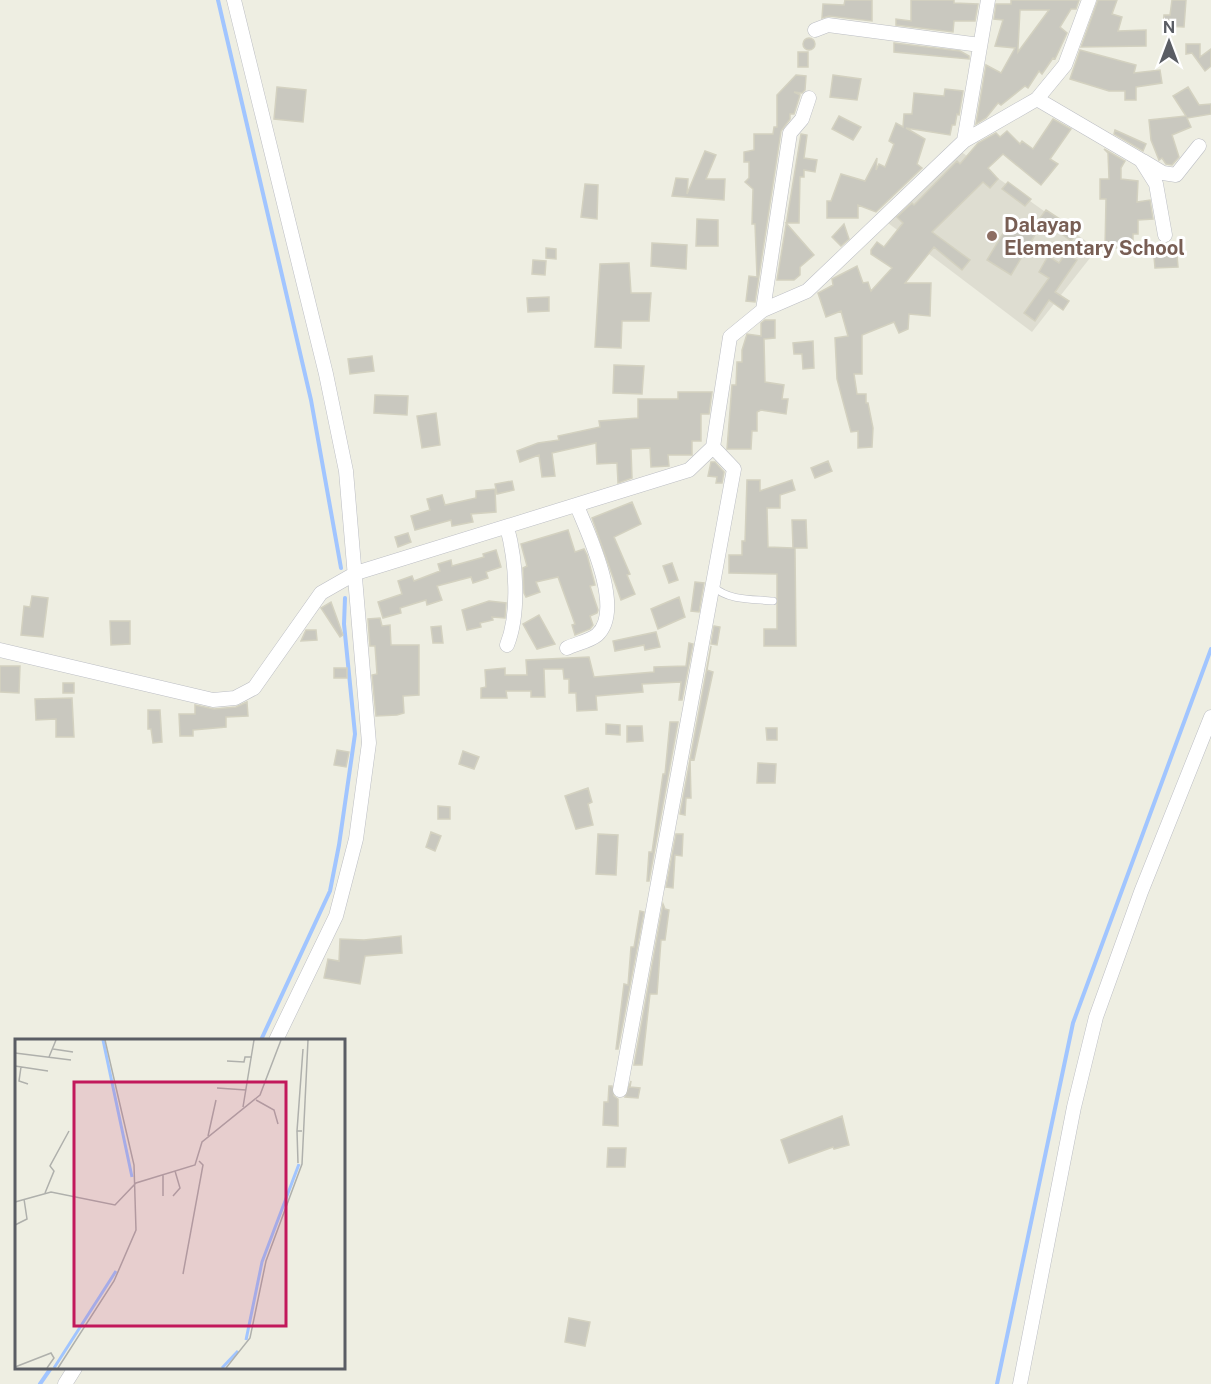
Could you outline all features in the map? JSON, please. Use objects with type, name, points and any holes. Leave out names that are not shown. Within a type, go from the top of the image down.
[{"type":"street","points":[[234,0],[326,374],[346,471],[369,743],[356,839],[336,916],[277,1039]]},
{"type":"street","points":[[964,141],[988,0]]},
{"type":"street","points":[[0,650],[213,700],[235,698],[254,688],[321,593],[356,573],[689,470],[713,447],[730,337],[763,310],[807,291],[964,141],[1037,99],[1065,65],[1089,0]]},
{"type":"street","points":[[815,30],[834,26],[980,45]]},
{"type":"street","points":[[763,310],[790,133],[801,119],[808,98]]},
{"type":"street","points":[[1037,99],[1163,173],[1176,175],[1199,146]]},
{"type":"street","points":[[1141,160],[1156,184],[1166,235]]},
{"type":"street","points":[[620,1090],[734,468],[713,447]]},
{"type":"street","points":[[567,648],[597,635],[603,625],[607,599],[598,557],[577,506]]},
{"type":"street","points":[[507,527],[514,553],[513,631],[507,645]]},
{"type":"street","points":[[1020,1384],[1074,1107],[1096,1017],[1141,892],[1211,717]]},
{"type":"street","points":[[65,1384],[74,1369]]},
{"type":"lane","points":[[714,587],[734,597],[773,601]]},
{"type":"shaded area","name":"Dalayap Elementary School","points":[[960,151],[1097,249],[1032,332],[888,223]]},
{"type":"building","points":[[845,0],[872,0],[872,21],[829,16],[822,18],[823,4],[844,5]]},
{"type":"building","points":[[911,0],[954,0],[954,3],[978,4],[975,21],[954,21],[953,32],[896,25],[896,19],[911,21]]},
{"type":"building","points":[[1011,0],[1079,0],[1076,9],[1071,9],[1060,27],[1067,33],[1055,59],[1053,58],[1042,74],[1039,71],[1028,88],[1025,86],[1001,105],[998,103],[986,118],[976,124],[986,65],[1001,73],[1015,48],[995,46],[1003,20],[994,19],[996,4],[1011,4]],"holes":[[[1020,10],[1049,10],[1018,52]]]},
{"type":"building","points":[[1098,0],[1117,0],[1112,14],[1122,17],[1118,31],[1146,30],[1146,46],[1081,47]]},
{"type":"building","points":[[1172,0],[1186,0],[1184,27],[1163,26],[1164,15],[1170,15]]},
{"type":"building","points":[[811,38],[815,44],[811,50],[807,50],[803,42]]},
{"type":"building","points":[[894,43],[960,51],[969,56],[969,59],[894,52]]},
{"type":"building","points":[[1186,44],[1200,44],[1200,57],[1211,49],[1211,66],[1205,71],[1192,53],[1186,54]]},
{"type":"building","points":[[1080,50],[1136,65],[1134,73],[1160,70],[1162,83],[1136,87],[1136,100],[1125,100],[1125,91],[1109,91],[1070,79]]},
{"type":"building","points":[[798,52],[808,52],[808,67],[798,67]]},
{"type":"building","points":[[796,75],[806,76],[805,90],[802,93],[794,92],[800,95],[794,114],[790,114],[790,119],[781,131],[755,302],[746,301],[749,276],[757,277],[755,224],[752,224],[753,189],[745,182],[749,178],[749,162],[744,162],[744,152],[754,150],[754,134],[773,134],[774,127],[777,127],[777,95]]},
{"type":"building","points":[[833,75],[861,79],[857,100],[830,97]]},
{"type":"building","points":[[277,87],[306,90],[303,122],[274,119]]},
{"type":"building","points":[[1188,87],[1199,105],[1211,104],[1211,114],[1187,118],[1191,127],[1172,135],[1179,157],[1172,165],[1166,164],[1162,158],[1159,160],[1151,140],[1149,120],[1186,116],[1173,96]]},
{"type":"building","points":[[945,89],[963,91],[959,115],[957,114],[955,125],[952,125],[950,135],[906,128],[925,139],[917,164],[922,168],[876,212],[858,205],[858,218],[827,218],[827,201],[831,201],[841,174],[865,181],[877,158],[876,170],[879,164],[885,167],[894,144],[889,141],[896,123],[903,127],[904,114],[912,114],[914,93],[944,96]]},
{"type":"building","points":[[839,116],[861,127],[853,140],[832,129]]},
{"type":"building","points":[[1053,119],[1071,129],[1050,159],[1058,164],[1041,185],[1003,154],[988,168],[998,179],[990,188],[983,182],[932,232],[970,260],[962,270],[934,247],[905,283],[931,283],[930,316],[909,314],[908,329],[899,333],[894,322],[862,335],[862,374],[854,374],[857,394],[866,394],[866,403],[868,403],[873,428],[872,447],[858,448],[858,431],[851,432],[837,379],[835,338],[848,336],[841,311],[826,317],[818,293],[833,285],[832,279],[857,266],[863,283],[868,282],[871,291],[892,268],[871,254],[871,250],[877,242],[884,247],[903,223],[897,217],[912,203],[914,205],[957,161],[960,164],[978,143],[996,133],[1000,137],[1007,131],[1020,144],[1022,141],[1033,149]]},
{"type":"building","points":[[1115,130],[1146,144],[1143,151],[1114,134]]},
{"type":"building","points":[[801,134],[807,135],[804,158],[817,160],[815,172],[804,170],[804,177],[800,177],[799,223],[786,223]]},
{"type":"building","points":[[1104,149],[1125,161],[1121,168],[1121,179],[1138,181],[1137,202],[1150,200],[1153,219],[1138,220],[1138,234],[1133,234],[1133,242],[1116,244],[1116,248],[1105,248],[1106,199],[1100,199],[1100,179],[1109,179],[1108,153]]},
{"type":"building","points":[[705,151],[716,155],[706,179],[725,179],[724,200],[672,196],[676,178],[688,179],[687,194]]},
{"type":"building","points":[[1008,182],[1031,199],[1025,206],[1002,189]]},
{"type":"building","points":[[585,184],[598,185],[597,219],[581,217]]},
{"type":"building","points":[[1046,210],[1078,231],[1071,241],[1040,218]]},
{"type":"building","points":[[697,219],[718,220],[718,246],[696,246]]},
{"type":"building","points":[[1011,220],[1035,235],[1011,275],[987,260]]},
{"type":"building","points":[[786,223],[814,255],[800,267],[800,275],[794,280],[777,280]]},
{"type":"building","points":[[844,224],[849,239],[841,246],[832,237]]},
{"type":"building","points":[[652,243],[687,245],[686,269],[651,266]]},
{"type":"building","points":[[1176,243],[1178,267],[1155,268],[1153,245]]},
{"type":"building","points":[[546,248],[556,249],[556,259],[546,258]]},
{"type":"building","points":[[1066,253],[1077,260],[1055,292],[1069,301],[1063,310],[1049,300],[1035,321],[1024,313],[1049,278],[1039,272],[1048,256],[1059,263]]},
{"type":"building","points":[[533,260],[546,261],[545,275],[532,274]]},
{"type":"building","points":[[629,263],[631,293],[651,293],[649,321],[622,321],[621,348],[595,347],[600,264]]},
{"type":"building","points":[[549,297],[549,311],[528,312],[527,298]]},
{"type":"building","points":[[765,320],[775,320],[775,338],[764,339],[765,382],[784,385],[782,399],[788,399],[786,414],[761,410],[757,412],[757,431],[752,431],[751,449],[727,449],[732,385],[736,385],[737,362],[742,362],[742,350],[747,334],[761,336],[761,323]]},
{"type":"building","points":[[813,341],[814,368],[803,369],[802,354],[794,354],[793,343]]},
{"type":"building","points":[[372,356],[374,371],[350,374],[348,359]]},
{"type":"building","points":[[614,365],[644,366],[642,394],[613,393]]},
{"type":"building","points":[[678,392],[712,392],[709,414],[701,414],[701,441],[692,441],[692,455],[668,455],[669,466],[651,467],[650,448],[631,449],[632,478],[618,483],[617,463],[597,464],[596,443],[552,453],[555,476],[542,477],[539,455],[520,462],[517,451],[538,443],[559,440],[558,436],[600,427],[599,421],[638,418],[638,399],[678,399]]},
{"type":"building","points":[[375,395],[408,396],[407,415],[374,413]]},
{"type":"building","points":[[436,413],[440,445],[422,448],[417,416]]},
{"type":"building","points":[[828,461],[832,471],[815,478],[811,468]]},
{"type":"building","points":[[711,462],[715,462],[724,472],[722,483],[716,483],[717,477],[708,476]]},
{"type":"building","points":[[747,480],[760,480],[760,491],[792,480],[795,490],[780,495],[780,508],[767,508],[768,547],[793,548],[792,520],[806,520],[807,548],[795,548],[796,646],[764,646],[764,629],[777,629],[777,574],[729,573],[729,555],[742,555],[742,541],[745,541]]},
{"type":"building","points":[[512,481],[514,490],[497,494],[495,484]]},
{"type":"building","points":[[495,489],[496,512],[471,514],[473,522],[452,526],[451,520],[415,530],[411,516],[430,510],[427,499],[442,495],[445,505],[476,498],[476,491]]},
{"type":"building","points":[[632,502],[641,524],[614,537],[630,574],[627,575],[635,594],[621,600],[592,518]]},
{"type":"building","points":[[568,530],[575,552],[584,549],[587,555],[595,585],[590,586],[598,610],[590,616],[593,625],[590,629],[575,635],[572,625],[575,624],[558,577],[536,582],[540,592],[526,597],[524,593],[523,568],[527,566],[521,544]]},
{"type":"building","points":[[408,533],[411,542],[398,547],[395,537]]},
{"type":"building","points":[[496,550],[501,567],[486,572],[488,578],[473,583],[471,577],[437,586],[442,600],[427,605],[426,600],[400,608],[401,613],[383,618],[378,602],[402,594],[398,581],[412,576],[414,581],[440,571],[438,564],[451,560],[452,566],[484,557],[483,554]]},
{"type":"building","points":[[672,563],[678,580],[669,583],[663,566]]},
{"type":"building","points":[[695,582],[704,583],[699,612],[691,611]]},
{"type":"building","points":[[32,596],[48,598],[43,637],[21,635],[24,606],[30,607]]},
{"type":"building","points":[[679,597],[685,617],[658,629],[651,609]]},
{"type":"building","points":[[489,601],[506,603],[505,618],[492,617],[493,620],[480,623],[481,627],[467,630],[462,610]]},
{"type":"building","points":[[331,602],[343,635],[340,637],[321,608]]},
{"type":"building","points":[[539,615],[555,644],[537,649],[523,624]]},
{"type":"building","points":[[380,618],[382,626],[390,625],[391,645],[419,645],[419,695],[403,696],[404,713],[397,715],[376,716],[372,675],[377,674],[375,646],[370,646],[368,619]]},
{"type":"building","points":[[110,621],[130,621],[130,644],[111,645]]},
{"type":"building","points":[[441,626],[443,643],[433,643],[431,627]]},
{"type":"building","points":[[714,626],[720,627],[717,645],[711,644]]},
{"type":"building","points":[[306,630],[316,630],[317,640],[301,641]]},
{"type":"building","points":[[656,632],[660,647],[645,650],[644,645],[615,651],[613,641]]},
{"type":"building","points":[[689,643],[693,644],[682,700],[679,700],[681,682],[642,684],[643,692],[596,696],[597,710],[577,711],[576,693],[569,693],[569,679],[564,679],[563,669],[544,669],[545,697],[531,697],[531,691],[506,691],[507,698],[481,698],[481,688],[486,687],[485,670],[505,668],[505,675],[527,675],[526,660],[589,657],[594,677],[654,672],[654,667],[686,666]]},
{"type":"building","points":[[711,646],[707,670],[713,672],[694,760],[690,759]]},
{"type":"building","points":[[0,666],[20,666],[19,693],[0,692]]},
{"type":"building","points":[[334,668],[347,668],[347,678],[334,678]]},
{"type":"building","points":[[63,683],[74,683],[74,693],[63,693]]},
{"type":"building","points":[[72,698],[74,737],[56,737],[56,719],[36,720],[35,699]]},
{"type":"building","points":[[247,702],[248,716],[226,717],[226,727],[193,730],[193,736],[180,736],[179,714],[195,714],[195,705],[214,709],[236,707]]},
{"type":"building","points":[[148,710],[160,710],[162,742],[153,743],[151,729],[148,729]]},
{"type":"building","points":[[670,722],[678,722],[649,881],[647,881],[649,852],[652,852],[663,774],[665,774]]},
{"type":"building","points":[[606,724],[620,725],[620,735],[606,734]]},
{"type":"building","points":[[627,726],[642,726],[643,741],[627,742]]},
{"type":"building","points":[[766,728],[777,728],[777,740],[767,740]]},
{"type":"building","points":[[337,750],[349,752],[346,767],[334,765]]},
{"type":"building","points":[[463,751],[479,757],[474,769],[459,764]]},
{"type":"building","points":[[690,760],[691,798],[686,798],[685,815],[680,814]]},
{"type":"building","points":[[758,763],[776,764],[775,783],[757,783]]},
{"type":"building","points":[[588,788],[592,802],[588,804],[593,825],[576,829],[565,796]]},
{"type":"building","points":[[438,806],[450,807],[450,819],[438,819]]},
{"type":"building","points":[[431,832],[441,836],[435,851],[426,847]]},
{"type":"building","points":[[598,834],[618,835],[616,875],[596,874]]},
{"type":"building","points":[[676,834],[683,834],[682,856],[675,855],[673,888],[666,887]]},
{"type":"building","points":[[663,904],[665,909],[669,910],[665,940],[661,940],[657,994],[650,994],[642,1065],[634,1065]]},
{"type":"building","points":[[640,911],[644,912],[618,1049],[616,1049],[624,984],[628,985],[631,947],[634,947]]},
{"type":"building","points":[[401,936],[402,953],[365,956],[360,984],[324,978],[328,959],[339,961],[340,939],[364,940]]},
{"type":"building","points":[[631,1081],[630,1087],[640,1088],[638,1098],[625,1097]]},
{"type":"building","points":[[609,1086],[612,1086],[614,1096],[618,1099],[618,1126],[603,1125],[604,1102],[608,1102]]},
{"type":"building","points":[[842,1116],[849,1145],[834,1149],[833,1147],[789,1163],[781,1140]]},
{"type":"building","points":[[608,1148],[626,1148],[625,1167],[607,1167]]},
{"type":"building","points":[[569,1318],[590,1322],[585,1346],[565,1342]]},
{"type":"waterway","points":[[218,0],[311,400],[341,568]]},
{"type":"waterway","points":[[261,1039],[330,891],[339,845],[355,734],[344,624],[345,598]]},
{"type":"waterway","points":[[997,1384],[1073,1023],[1211,649]]},
{"type":"waterway","points":[[40,1384],[50,1369]]},
{"type":"place","name":"Dalayap Elementary School","points":[[992,236]]}]
